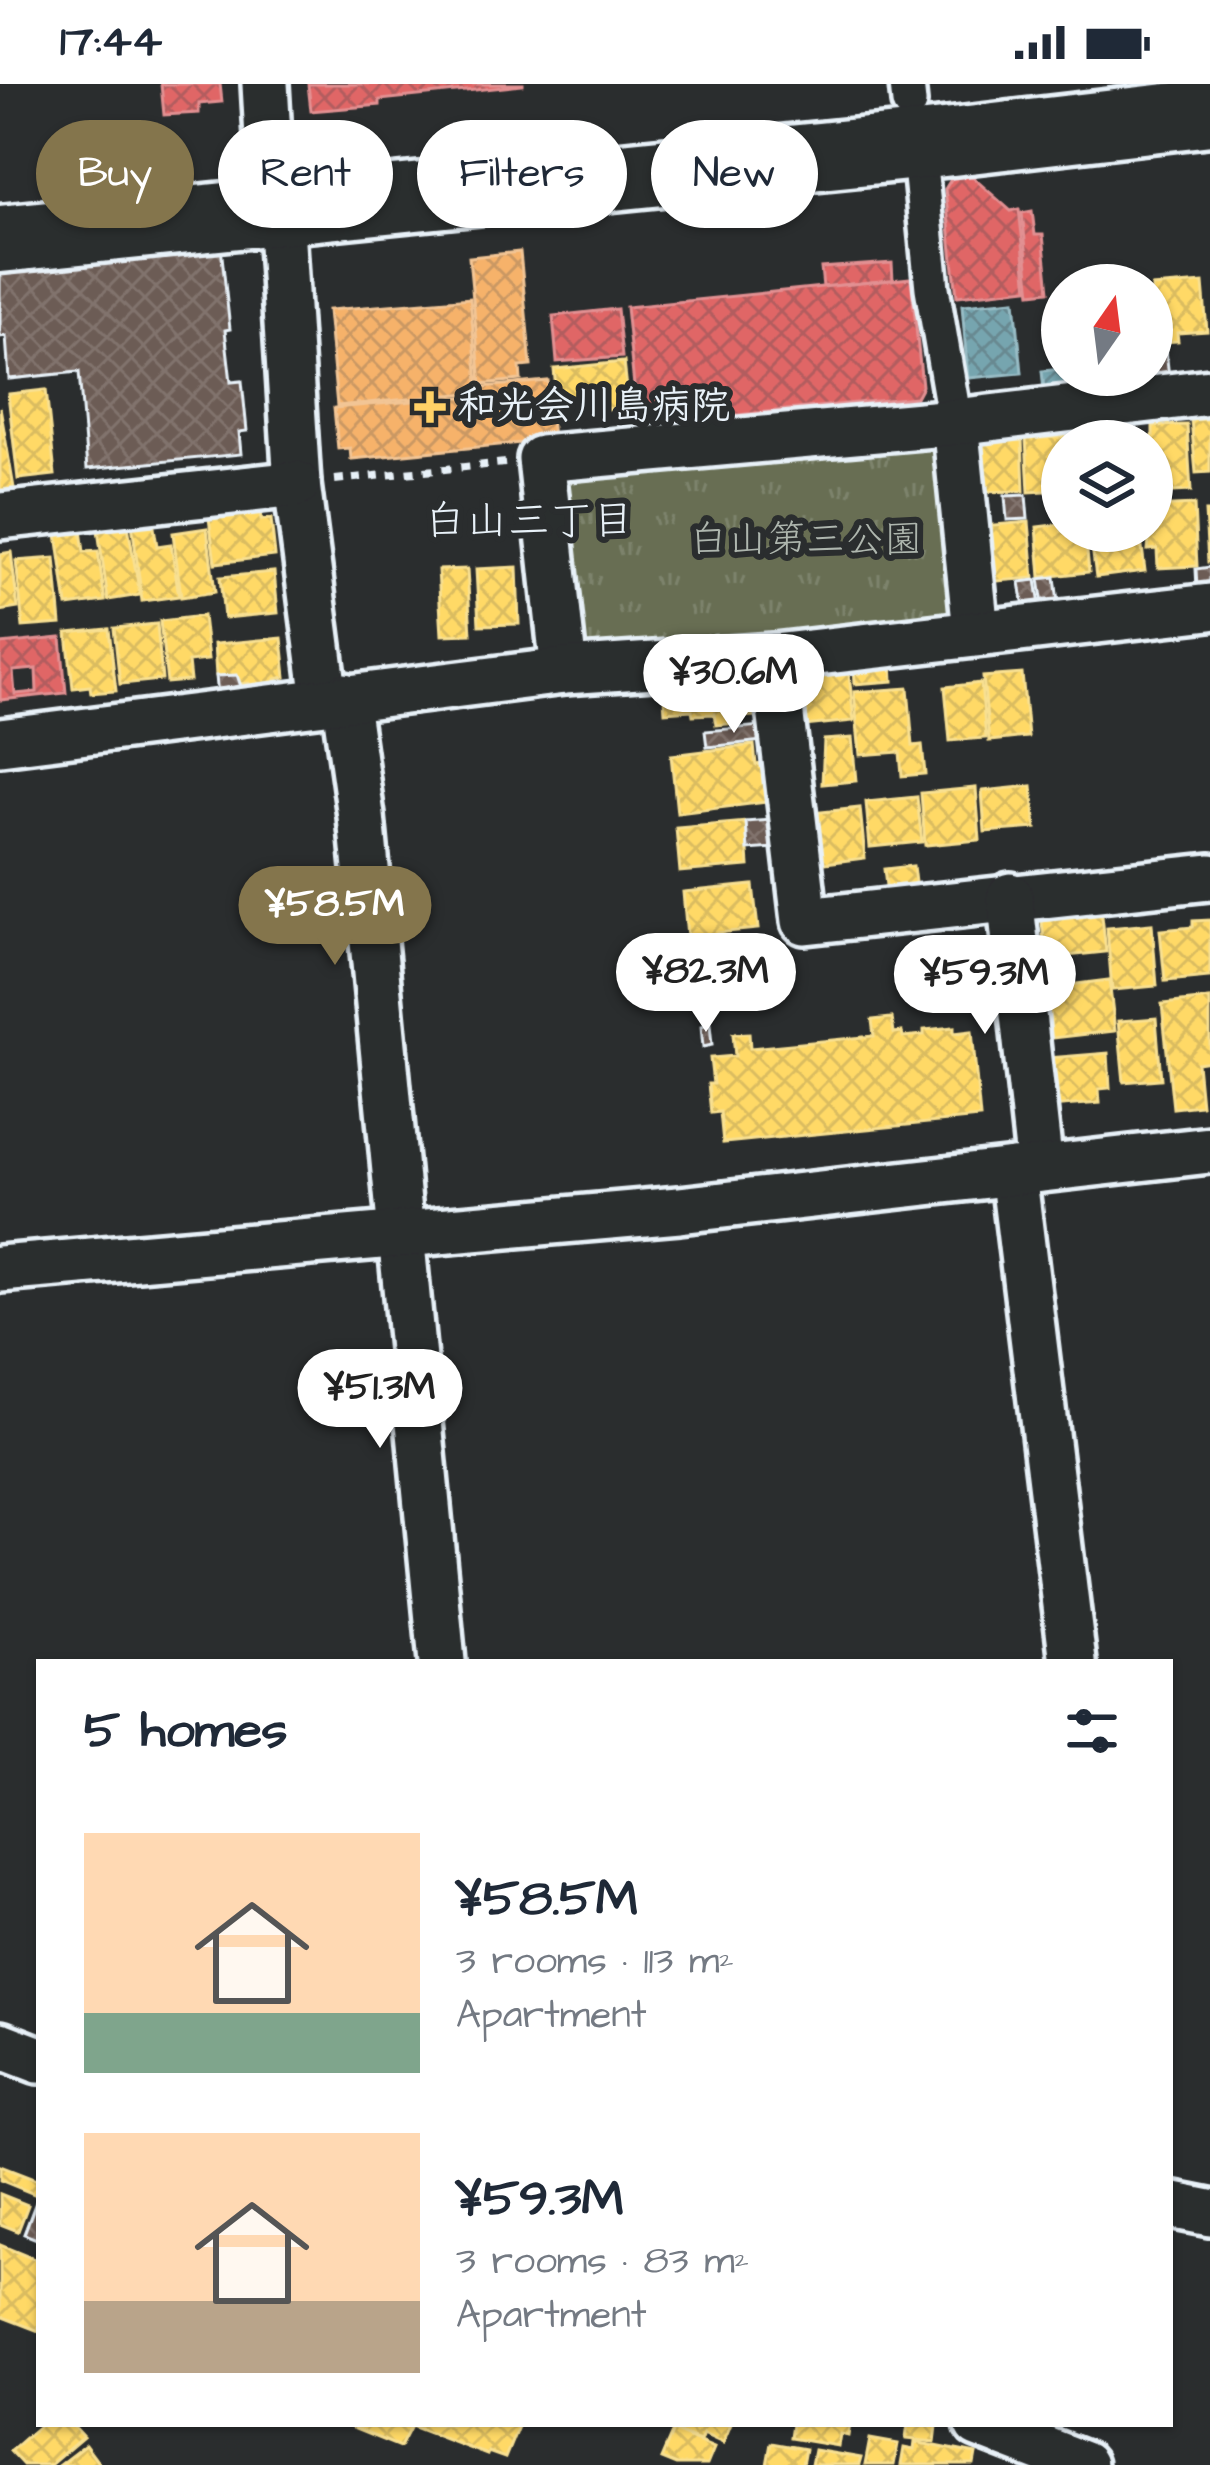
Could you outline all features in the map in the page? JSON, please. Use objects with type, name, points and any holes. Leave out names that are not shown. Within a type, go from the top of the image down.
[{"type":"highway","points":[[393,177],[1088,84]]},
{"type":"highway","points":[[911,111],[1210,112]]},
{"type":"highway","points":[[0,197],[218,193]]},
{"type":"highway","points":[[0,238],[218,202]]},
{"type":"street","points":[[265,84],[268,120]]},
{"type":"street","points":[[911,111],[932,288],[955,422],[976,632]]},
{"type":"street","points":[[278,228],[298,484],[334,698],[361,816],[442,1659]]},
{"type":"street","points":[[564,671],[541,460],[955,422],[1210,392]]},
{"type":"street","points":[[0,516],[298,484]]},
{"type":"street","points":[[0,742],[564,671],[773,657],[1210,607]]},
{"type":"street","points":[[773,657],[805,921],[1210,877]]},
{"type":"street","points":[[1010,896],[1026,1170],[1073,1659]]},
{"type":"street","points":[[0,1269],[679,1210],[1210,1150]]},
{"type":"street","points":[[0,2045],[36,2059]]},
{"type":"street","points":[[1173,2206],[1210,2213]]},
{"type":"street","points":[[986,2427],[1083,2465]]},
{"type":"path","points":[[298,484],[541,460]]},
{"type":"green space","name":"白山第三公園","points":[[926,436],[942,449],[959,602],[944,619],[590,656],[569,643],[563,475]]},
{"type":"building: Homes","points":[[1203,283],[1207,331],[1177,333],[1178,341],[1173,341],[1173,285]]},
{"type":"building: Homes","points":[[624,362],[629,407],[578,412],[577,398],[557,400],[554,369]]},
{"type":"building: Homes","points":[[46,390],[55,475],[18,479],[8,394]]},
{"type":"building: Homes","points":[[0,407],[14,488],[0,490]]},
{"type":"building: Homes","points":[[1210,419],[1210,472],[1196,473],[1191,420]]},
{"type":"building: Homes","points":[[1173,425],[1187,425],[1191,491],[1173,492]]},
{"type":"building: Homes","points":[[1041,438],[1041,491],[1029,492],[1026,439]]},
{"type":"building: Homes","points":[[1022,439],[1024,491],[975,492],[973,441]]},
{"type":"building: Homes","points":[[1194,505],[1197,566],[1158,568],[1157,552],[1173,552],[1173,506]]},
{"type":"building: Homes","points":[[260,511],[261,520],[271,519],[275,556],[215,563],[209,518]]},
{"type":"building: Homes","points":[[1205,512],[1210,512],[1210,562],[1208,562]]},
{"type":"building: Homes","points":[[153,521],[157,546],[171,544],[179,596],[142,601],[132,523]]},
{"type":"building: Homes","points":[[1029,522],[1034,578],[986,582],[981,526]]},
{"type":"building: Homes","points":[[128,526],[140,595],[108,600],[98,530]]},
{"type":"building: Homes","points":[[1037,527],[1041,527],[1041,552],[1087,552],[1089,572],[1041,577]]},
{"type":"building: Homes","points":[[207,528],[215,592],[181,597],[173,533]]},
{"type":"building: Homes","points":[[81,530],[84,552],[98,551],[105,601],[67,606],[57,534]]},
{"type":"building: Homes","points":[[11,552],[18,608],[0,611],[0,554]]},
{"type":"building: Homes","points":[[1093,552],[1143,552],[1145,571],[1096,577]]},
{"type":"building: Homes","points":[[55,558],[61,624],[23,627],[16,561]]},
{"type":"building: Homes","points":[[517,567],[519,624],[479,625],[476,569]]},
{"type":"building: Homes","points":[[467,569],[471,634],[442,635],[438,570]]},
{"type":"building: Homes","points":[[274,572],[278,613],[224,618],[220,577]]},
{"type":"building: Homes","points":[[203,616],[208,660],[188,662],[190,681],[167,683],[160,621]]},
{"type":"building: Homes","points":[[157,624],[162,680],[120,684],[114,628]]},
{"type":"building: Homes","points":[[109,629],[116,691],[91,693],[90,686],[73,688],[67,633]]},
{"type":"building: Homes","points":[[282,638],[286,677],[276,679],[277,686],[250,689],[249,683],[238,684],[237,675],[216,676],[214,644]]},
{"type":"building: Homes","points":[[892,661],[893,681],[855,684],[854,664]]},
{"type":"building: Homes","points":[[848,664],[854,721],[803,726],[798,669]]},
{"type":"building: Homes","points":[[1022,674],[1028,737],[989,741],[983,677]]},
{"type":"building: Homes","points":[[737,679],[738,693],[752,691],[754,716],[740,717],[741,723],[716,725],[714,714],[693,715],[692,710],[665,712],[663,685]]},
{"type":"building: Homes","points":[[981,683],[986,738],[950,741],[945,687]]},
{"type":"building: Homes","points":[[908,688],[913,746],[922,745],[925,774],[902,776],[900,752],[860,755],[854,692]]},
{"type":"building: Homes","points":[[852,738],[856,781],[822,784],[824,740]]},
{"type":"building: Homes","points":[[754,745],[767,802],[677,813],[671,755]]},
{"type":"building: Homes","points":[[1032,786],[1036,828],[985,832],[982,791]]},
{"type":"building: Homes","points":[[976,788],[980,840],[925,845],[921,793]]},
{"type":"building: Homes","points":[[917,797],[922,842],[870,847],[866,802]]},
{"type":"building: Homes","points":[[860,808],[865,858],[817,864],[811,813]]},
{"type":"building: Homes","points":[[746,822],[749,866],[680,872],[676,828]]},
{"type":"building: Homes","points":[[913,866],[916,891],[887,894],[884,869]]},
{"type":"building: Homes","points":[[753,885],[758,929],[717,933],[718,944],[688,947],[683,892]]},
{"type":"building: Homes","points":[[1101,907],[1106,952],[1046,958],[1041,913]]},
{"type":"building: Homes","points":[[1210,920],[1210,977],[1165,981],[1160,930]]},
{"type":"building: Homes","points":[[1152,924],[1157,986],[1112,990],[1107,928]]},
{"type":"building: Homes","points":[[1109,980],[1115,1031],[1052,1038],[1048,1001],[1061,1000],[1060,986]]},
{"type":"building: Homes","points":[[1210,999],[1210,1061],[1197,1063],[1201,1105],[1173,1108],[1162,1004]]},
{"type":"building: Homes","points":[[892,1018],[894,1033],[902,1032],[903,1037],[954,1027],[954,1033],[972,1031],[980,1118],[723,1143],[720,1112],[711,1113],[710,1058],[735,1056],[733,1034],[749,1033],[750,1048],[874,1036],[872,1020]]},
{"type":"building: Homes","points":[[1156,1018],[1161,1079],[1124,1082],[1118,1021]]},
{"type":"building: Homes","points":[[1108,1053],[1110,1088],[1099,1089],[1100,1103],[1050,1107],[1046,1058]]},
{"type":"building: Homes","points":[[0,2166],[36,2180],[36,2195],[0,2180]]},
{"type":"building: Homes","points":[[0,2194],[28,2205],[18,2231],[0,2224]]},
{"type":"building: Homes","points":[[0,2245],[36,2260],[36,2330],[0,2316]]},
{"type":"building: Homes","points":[[38,2427],[74,2427],[83,2437],[50,2465],[23,2465],[10,2451]]},
{"type":"building: Homes","points":[[350,2427],[410,2427],[400,2447]]},
{"type":"building: Homes","points":[[414,2427],[518,2427],[505,2458]]},
{"type":"building: Homes","points":[[678,2427],[730,2427],[723,2443],[703,2434],[700,2441],[676,2432]]},
{"type":"building: Homes","points":[[792,2427],[850,2427],[848,2436],[840,2434],[838,2446],[790,2438]]},
{"type":"building: Homes","points":[[908,2427],[937,2427],[935,2442],[906,2439]]},
{"type":"building: Homes","points":[[673,2431],[714,2448],[707,2465],[676,2465],[661,2459]]},
{"type":"building: Homes","points":[[870,2439],[898,2444],[894,2465],[865,2465]]},
{"type":"building: Homes","points":[[915,2442],[976,2454],[974,2465],[901,2465],[904,2448],[914,2450]]},
{"type":"building: Homes","points":[[771,2443],[805,2449],[802,2465],[767,2465]]},
{"type":"building: Homes","points":[[85,2445],[100,2465],[59,2465]]},
{"type":"building: Homes","points":[[814,2450],[861,2458],[859,2465],[811,2465]]},
{"type":"building: Shops","points":[[161,84],[220,84],[222,102],[199,104],[199,113],[164,115]]},
{"type":"building: Shops","points":[[308,84],[523,84],[523,85],[311,111]]},
{"type":"building: Shops","points":[[968,173],[1011,211],[1019,209],[1028,288],[957,296],[945,189],[953,176]]},
{"type":"building: Shops","points":[[1032,211],[1035,235],[1043,235],[1046,264],[1041,264],[1041,292],[1031,293],[1022,213]]},
{"type":"building: Shops","points":[[892,263],[893,280],[823,287],[821,268]]},
{"type":"building: Shops","points":[[911,278],[922,386],[916,397],[638,425],[626,307]]},
{"type":"building: Shops","points":[[617,309],[622,357],[557,362],[553,316]]},
{"type":"building: Shops","points":[[61,638],[66,693],[0,700],[0,644]],"holes":[[[36,669],[37,692],[15,694],[13,671]]]},
{"type":"building: Health","points":[[520,252],[531,366],[520,367],[521,380],[481,384],[469,257]]},
{"type":"building: Health","points":[[470,298],[479,392],[337,406],[328,310]]},
{"type":"building: Health","points":[[548,381],[553,440],[351,459],[350,448],[338,449],[334,408],[482,395],[482,387]]},
{"type":"building: Public","points":[[1015,300],[1022,373],[968,378],[962,305]]},
{"type":"building: Other","points":[[221,247],[231,382],[242,381],[247,431],[239,432],[241,454],[87,469],[79,372],[9,379],[6,336],[0,337],[0,270]]},
{"type":"building: Other","points":[[1026,495],[1028,519],[1007,520],[1005,496]]},
{"type":"building: Other","points":[[1210,567],[1210,587],[1197,588],[1196,569]]},
{"type":"building: Other","points":[[1055,577],[1058,603],[1043,605],[1039,579]]},
{"type":"building: Other","points":[[1036,580],[1040,605],[1024,607],[1020,582]]},
{"type":"building: Other","points":[[237,675],[244,695],[218,697],[216,676]]},
{"type":"building: Other","points":[[761,726],[763,741],[707,747],[705,731]]},
{"type":"building: Other","points":[[771,820],[774,848],[748,850],[746,822]]},
{"type":"building: Other","points":[[710,1024],[712,1045],[703,1047],[701,1026]]},
{"type":"building: Other","points":[[36,2202],[36,2239],[24,2234]]},
{"type":"place","name":"和光会川島病院","points":[[430,407]]},
{"type":"district","name":"白山三丁目","points":[[529,522]]}]
